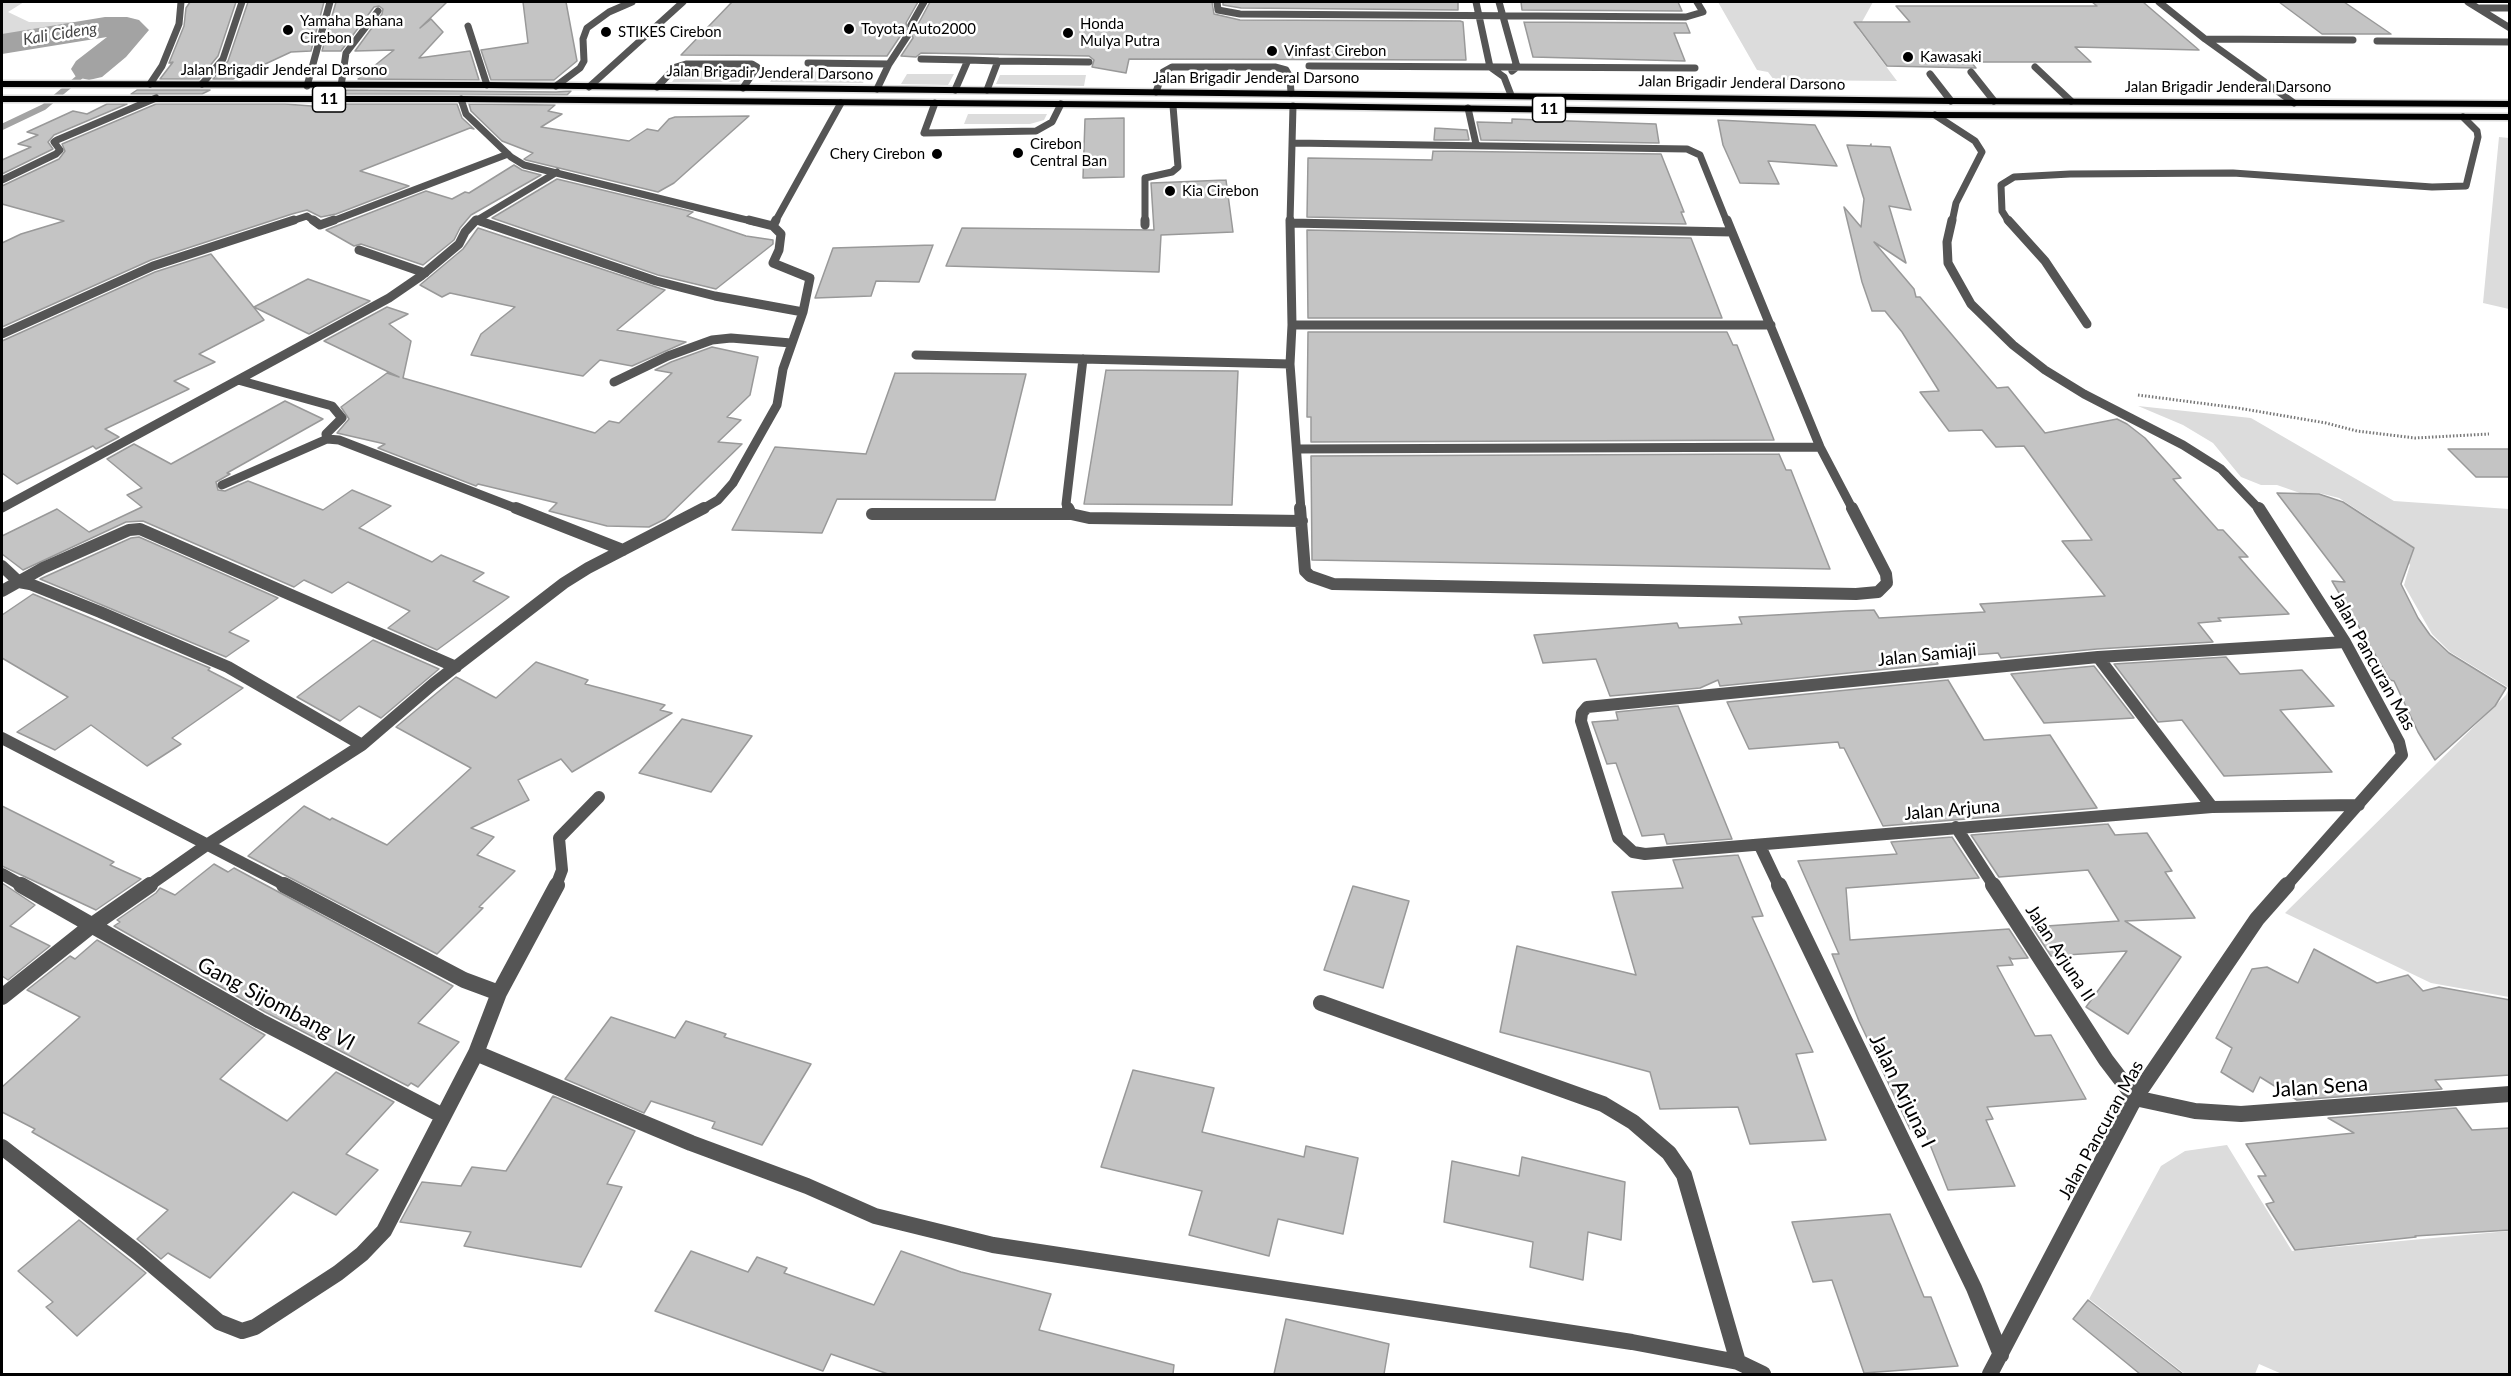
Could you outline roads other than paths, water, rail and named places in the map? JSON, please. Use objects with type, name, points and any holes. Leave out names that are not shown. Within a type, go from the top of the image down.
[{"type":"highway","name":"Jalan Brigadir Jenderal Darsono","points":[[2,84],[487,85],[1951,101],[2510,104]]},
{"type":"highway","points":[[573,101],[588,87]]},
{"type":"highway","name":"Jalan Brigadir Jenderal Darsono","points":[[2,99],[460,99],[1293,106],[1935,115],[2510,117]]},
{"type":"highway","points":[[2294,103],[2310,116]]},
{"type":"street","points":[[150,84],[162,66],[179,24],[181,2]]},
{"type":"street","points":[[201,84],[223,59],[242,2]]},
{"type":"street","points":[[307,86],[330,2]]},
{"type":"street","points":[[556,86],[580,68],[584,61],[583,39],[587,28],[609,12],[632,2]]},
{"type":"street","points":[[588,87],[660,24],[681,2]]},
{"type":"street","points":[[911,25],[924,2]]},
{"type":"street","points":[[1217,2],[1218,10],[1240,14],[1692,16],[1703,12],[1697,2]]},
{"type":"street","points":[[1476,2],[1490,67],[1504,77],[1511,95]]},
{"type":"street","points":[[1499,2],[1517,67]]},
{"type":"street","points":[[2159,2],[2205,39],[2294,103]]},
{"type":"street","points":[[2468,2],[2510,28]]},
{"type":"street","points":[[2479,8],[2510,8]]},
{"type":"street","points":[[341,86],[346,53],[378,11]]},
{"type":"street","points":[[468,26],[487,85]]},
{"type":"street","points":[[877,89],[889,64],[908,35]]},
{"type":"street","points":[[2205,39],[2353,40]]},
{"type":"street","points":[[2377,41],[2510,42]]},
{"type":"street","points":[[921,59],[1089,62]]},
{"type":"street","points":[[955,90],[968,60]]},
{"type":"street","points":[[987,90],[998,61]]},
{"type":"street","points":[[808,63],[889,64]]},
{"type":"street","points":[[657,87],[676,67],[686,64],[752,64],[757,67],[743,88]]},
{"type":"street","points":[[1309,66],[1695,68]]},
{"type":"street","points":[[2035,66],[2071,101]]},
{"type":"street","points":[[1156,92],[1163,72],[1172,68],[1278,67],[1286,70],[1290,77],[1292,93]]},
{"type":"street","points":[[1504,77],[1517,67]]},
{"type":"street","points":[[1971,72],[1994,101]]},
{"type":"street","points":[[1930,74],[1951,101]]},
{"type":"street","points":[[2,180],[56,154],[60,150],[54,142],[57,140],[156,98]]},
{"type":"street","points":[[2,997],[91,926],[208,844],[362,745],[456,667],[564,583],[588,568],[710,507],[729,488],[777,405],[783,369],[803,312],[810,278],[773,263],[779,250],[781,234],[773,226],[646,197],[524,165],[508,154],[466,114],[460,99]]},
{"type":"street","points":[[773,226],[840,103]]},
{"type":"street","points":[[935,104],[924,133],[1026,133],[1036,131],[1052,122],[1061,104]]},
{"type":"street","points":[[1145,225],[1145,178],[1172,172],[1178,167],[1173,106]]},
{"type":"street","points":[[1293,106],[1290,364],[1305,571],[1319,581],[1333,584],[1820,593],[1878,592],[1887,583],[1886,574],[1820,447],[1700,155],[1667,147],[1293,143]]},
{"type":"street","points":[[1468,108],[1476,144]]},
{"type":"street","name":"Jalan Pancuran Mas","points":[[1935,115],[1975,141],[1982,152],[1956,203],[1947,242],[1948,263],[1971,304],[2013,345],[2084,394],[2183,445],[2221,469],[2234,481],[2266,517],[2344,642],[2399,742],[2402,755],[2257,919],[2135,1098],[1990,1374]]},
{"type":"street","points":[[2087,324],[2045,261],[2031,243],[2012,226],[2002,211],[2001,185],[2014,177],[2070,174],[2233,173],[2432,187],[2466,186],[2478,137],[2477,131],[2463,117]]},
{"type":"street","points":[[2,334],[153,266],[307,216],[320,225],[508,154]]},
{"type":"street","points":[[2,508],[365,313],[425,273],[459,244],[465,232],[476,220],[557,172]]},
{"type":"street","points":[[476,220],[656,281],[715,296],[803,312]]},
{"type":"street","points":[[1290,223],[1732,231]]},
{"type":"street","points":[[359,250],[425,273]]},
{"type":"street","points":[[1292,325],[1771,325]]},
{"type":"street","points":[[614,382],[668,356],[712,340],[731,338],[791,343]]},
{"type":"street","points":[[916,356],[1290,364]]},
{"type":"street","points":[[1071,514],[1066,504],[1083,359]]},
{"type":"street","points":[[238,380],[332,406],[342,418],[326,434],[327,439]]},
{"type":"street","points":[[222,485],[327,439],[339,440],[623,550]]},
{"type":"street","points":[[1297,449],[1820,447]]},
{"type":"street","points":[[872,514],[1071,514],[1089,518],[1302,521]]},
{"type":"street","points":[[2,591],[43,568],[129,530],[140,529],[456,667]]},
{"type":"street","points":[[2,566],[19,582],[100,612],[228,667],[362,745]]},
{"type":"street","name":"Jalan Samiaji","points":[[1599,777],[1581,721],[1582,713],[1587,707],[2098,657],[2344,642]]},
{"type":"street","points":[[2098,657],[2212,807]]},
{"type":"street","points":[[2,738],[464,980],[499,993]]},
{"type":"street","name":"Jalan Arjuna","points":[[1599,777],[1618,838],[1634,852],[1659,854],[2212,807],[2359,805]]},
{"type":"street","points":[[2,1148],[138,1253],[219,1322],[242,1331],[255,1327],[338,1274],[384,1231],[476,1053],[499,993],[560,878],[562,870],[559,838],[599,797]]},
{"type":"street","name":"Jalan Arjuna II","points":[[1956,827],[2110,1067],[2135,1098]]},
{"type":"street","name":"Jalan Arjuna I","points":[[1760,846],[1974,1288],[2001,1355]]},
{"type":"street","name":"Gang Sijombang VI","points":[[2,874],[260,1021],[443,1116]]},
{"type":"street","points":[[1322,1003],[1603,1104],[1633,1122],[1669,1153],[1684,1175],[1738,1362]]},
{"type":"street","points":[[476,1053],[691,1143],[807,1186],[875,1216],[954,1236],[993,1245],[1632,1342],[1738,1362],[1763,1374]]},
{"type":"street","name":"Jalan Sena","points":[[2135,1098],[2195,1111],[2241,1114],[2510,1094]]},
{"type":"waterway","name":"Kali Cideng","points":[[2,44],[105,27],[127,27],[132,30],[114,50],[89,69]]},
{"type":"waterway","points":[[2,127],[44,107],[89,69]]},
{"type":"place","name":"Toyota Auto2000","points":[[849,29]]},
{"type":"place","name":"Yamaha Bahana Cirebon","points":[[288,30]]},
{"type":"place","name":"STIKES Cirebon","points":[[606,32]]},
{"type":"place","name":"Honda Mulya Putra","points":[[1068,33]]},
{"type":"place","name":"Vinfast Cirebon","points":[[1272,51]]},
{"type":"place","name":"Kawasaki","points":[[1908,57]]},
{"type":"place","name":"Cirebon Central Ban","points":[[1018,153]]},
{"type":"place","name":"Chery Cirebon","points":[[937,154]]},
{"type":"place","name":"Kia Cirebon","points":[[1170,191]]}]
